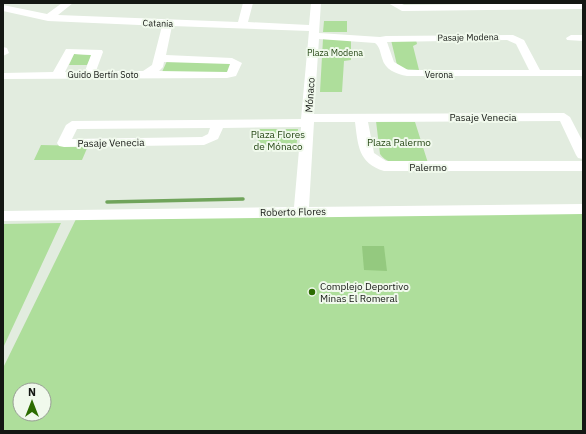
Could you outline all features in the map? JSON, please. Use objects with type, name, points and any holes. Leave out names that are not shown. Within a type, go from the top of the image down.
[{"type":"street","points":[[48,18],[68,3]]},
{"type":"street","points":[[242,26],[248,3]]},
{"type":"street","name":"Mónaco","points":[[301,212],[316,3]]},
{"type":"street","points":[[393,3],[402,8],[498,5],[583,6]]},
{"type":"street","name":"Catania","points":[[3,8],[48,18],[242,26],[314,32]]},
{"type":"street","name":"Guido Bertín Soto","points":[[3,76],[90,73],[145,74],[157,67],[168,23]]},
{"type":"street","points":[[314,32],[373,38],[380,41]]},
{"type":"street","name":"Pasaje Modena","points":[[380,41],[386,38],[509,36],[520,42],[536,73]]},
{"type":"street","points":[[571,38],[583,38]]},
{"type":"street","name":"Verona","points":[[380,41],[383,45],[389,65],[396,70],[407,73],[583,73]]},
{"type":"street","points":[[58,74],[70,51],[98,52],[90,73]]},
{"type":"street","points":[[145,74],[227,75],[232,74],[236,62],[159,58]]},
{"type":"street","name":"Pasaje Venecia","points":[[361,118],[564,117],[583,155]]},
{"type":"street","points":[[308,120],[361,118]]},
{"type":"street","name":"Palermo","points":[[361,118],[368,155],[374,162],[384,166],[583,166]]},
{"type":"street","name":"Pasaje Venecia","points":[[218,124],[214,136],[204,141],[64,143],[72,125],[218,124],[308,120]]},
{"type":"street","name":"Roberto Flores","points":[[3,216],[583,209]]},
{"type":"green space","points":[[324,21],[347,21],[347,32],[323,32]]},
{"type":"green space","name":"Plaza Modena","points":[[323,39],[351,40],[351,60],[344,61],[342,92],[320,92]]},
{"type":"green space","points":[[391,40],[416,40],[417,44],[413,46],[419,70],[401,69],[397,65]]},
{"type":"green space","points":[[74,54],[92,55],[87,65],[69,65]]},
{"type":"green space","points":[[167,61],[224,62],[231,64],[230,71],[223,73],[162,72]]},
{"type":"green space","name":"Plaza Palermo","points":[[376,121],[415,122],[428,163],[402,164],[389,161],[384,158],[380,154]]},
{"type":"green space","name":"Plaza Flores de Mónaco","points":[[259,129],[298,129],[296,151],[258,150]]},
{"type":"green space","points":[[41,145],[88,146],[82,160],[34,160]]},
{"type":"green space","name":"Complejo Deportivo Minas El Romeral","points":[[583,213],[583,431],[3,431],[3,368],[78,215]]},
{"type":"green space","points":[[61,223],[3,348],[3,224]]},
{"type":"building","points":[[362,246],[384,246],[387,271],[364,270]]},
{"type":"waterway","points":[[107,202],[243,199]]},
{"type":"place","name":"Complejo Deportivo Minas El Romeral","points":[[312,292]]}]
